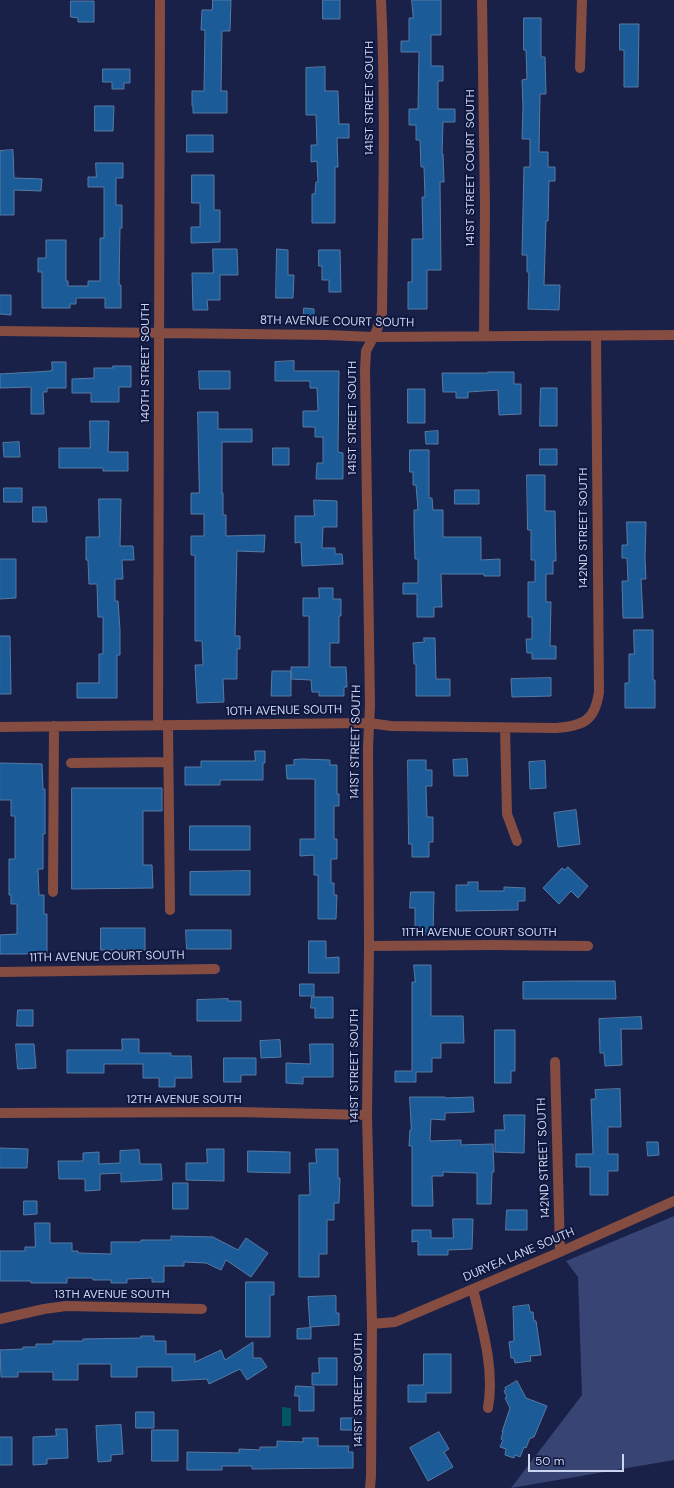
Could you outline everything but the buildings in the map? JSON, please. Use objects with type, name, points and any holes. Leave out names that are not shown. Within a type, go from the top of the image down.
[{"type":"street","name":"140TH STREET SOUTH","points":[[160,0],[159,333],[163,725],[168,762],[170,910]]},
{"type":"street","name":"141ST STREET SOUTH","points":[[370,1488],[372,1324],[367,1116],[369,946],[368,748],[370,705],[365,370],[366,350],[377,330],[382,313],[383,177],[381,0]]},
{"type":"street","name":"141ST STREET COURT SOUTH","points":[[482,0],[485,206],[484,336]]},
{"type":"street","points":[[580,68],[582,0]]},
{"type":"street","name":"8TH AVENUE COURT SOUTH","points":[[0,331],[327,335],[373,337],[674,335]]},
{"type":"street","name":"142ND STREET SOUTH","points":[[590,718],[597,703],[599,692],[596,336]]},
{"type":"street","name":"10TH AVENUE SOUTH","points":[[0,727],[369,723],[391,726],[505,728],[569,727],[582,724],[590,718]]},
{"type":"street","points":[[53,892],[54,726]]},
{"type":"street","points":[[505,728],[507,814],[517,841]]},
{"type":"street","points":[[71,763],[168,762]]},
{"type":"street","name":"11TH AVENUE COURT SOUTH","points":[[369,946],[588,946]]},
{"type":"street","name":"11TH AVENUE COURT SOUTH","points":[[0,972],[215,969]]},
{"type":"street","name":"142ND STREET SOUTH","points":[[555,1062],[560,1252]]},
{"type":"street","name":"12TH AVENUE SOUTH","points":[[0,1113],[238,1112],[367,1116]]},
{"type":"street","name":"DURYEA LANE SOUTH","points":[[372,1324],[394,1322],[560,1252],[674,1201]]},
{"type":"street","points":[[473,1289],[482,1327],[490,1381],[491,1393],[488,1408]]},
{"type":"street","name":"13TH AVENUE SOUTH","points":[[0,1319],[44,1308],[66,1306],[202,1309]]},
{"type":"shaded area","points":[[674,1216],[674,1460],[511,1488],[582,1395],[578,1277],[566,1261]]},
{"type":"shaded area","points":[[282,1407],[291,1408],[291,1426],[282,1426]]}]
